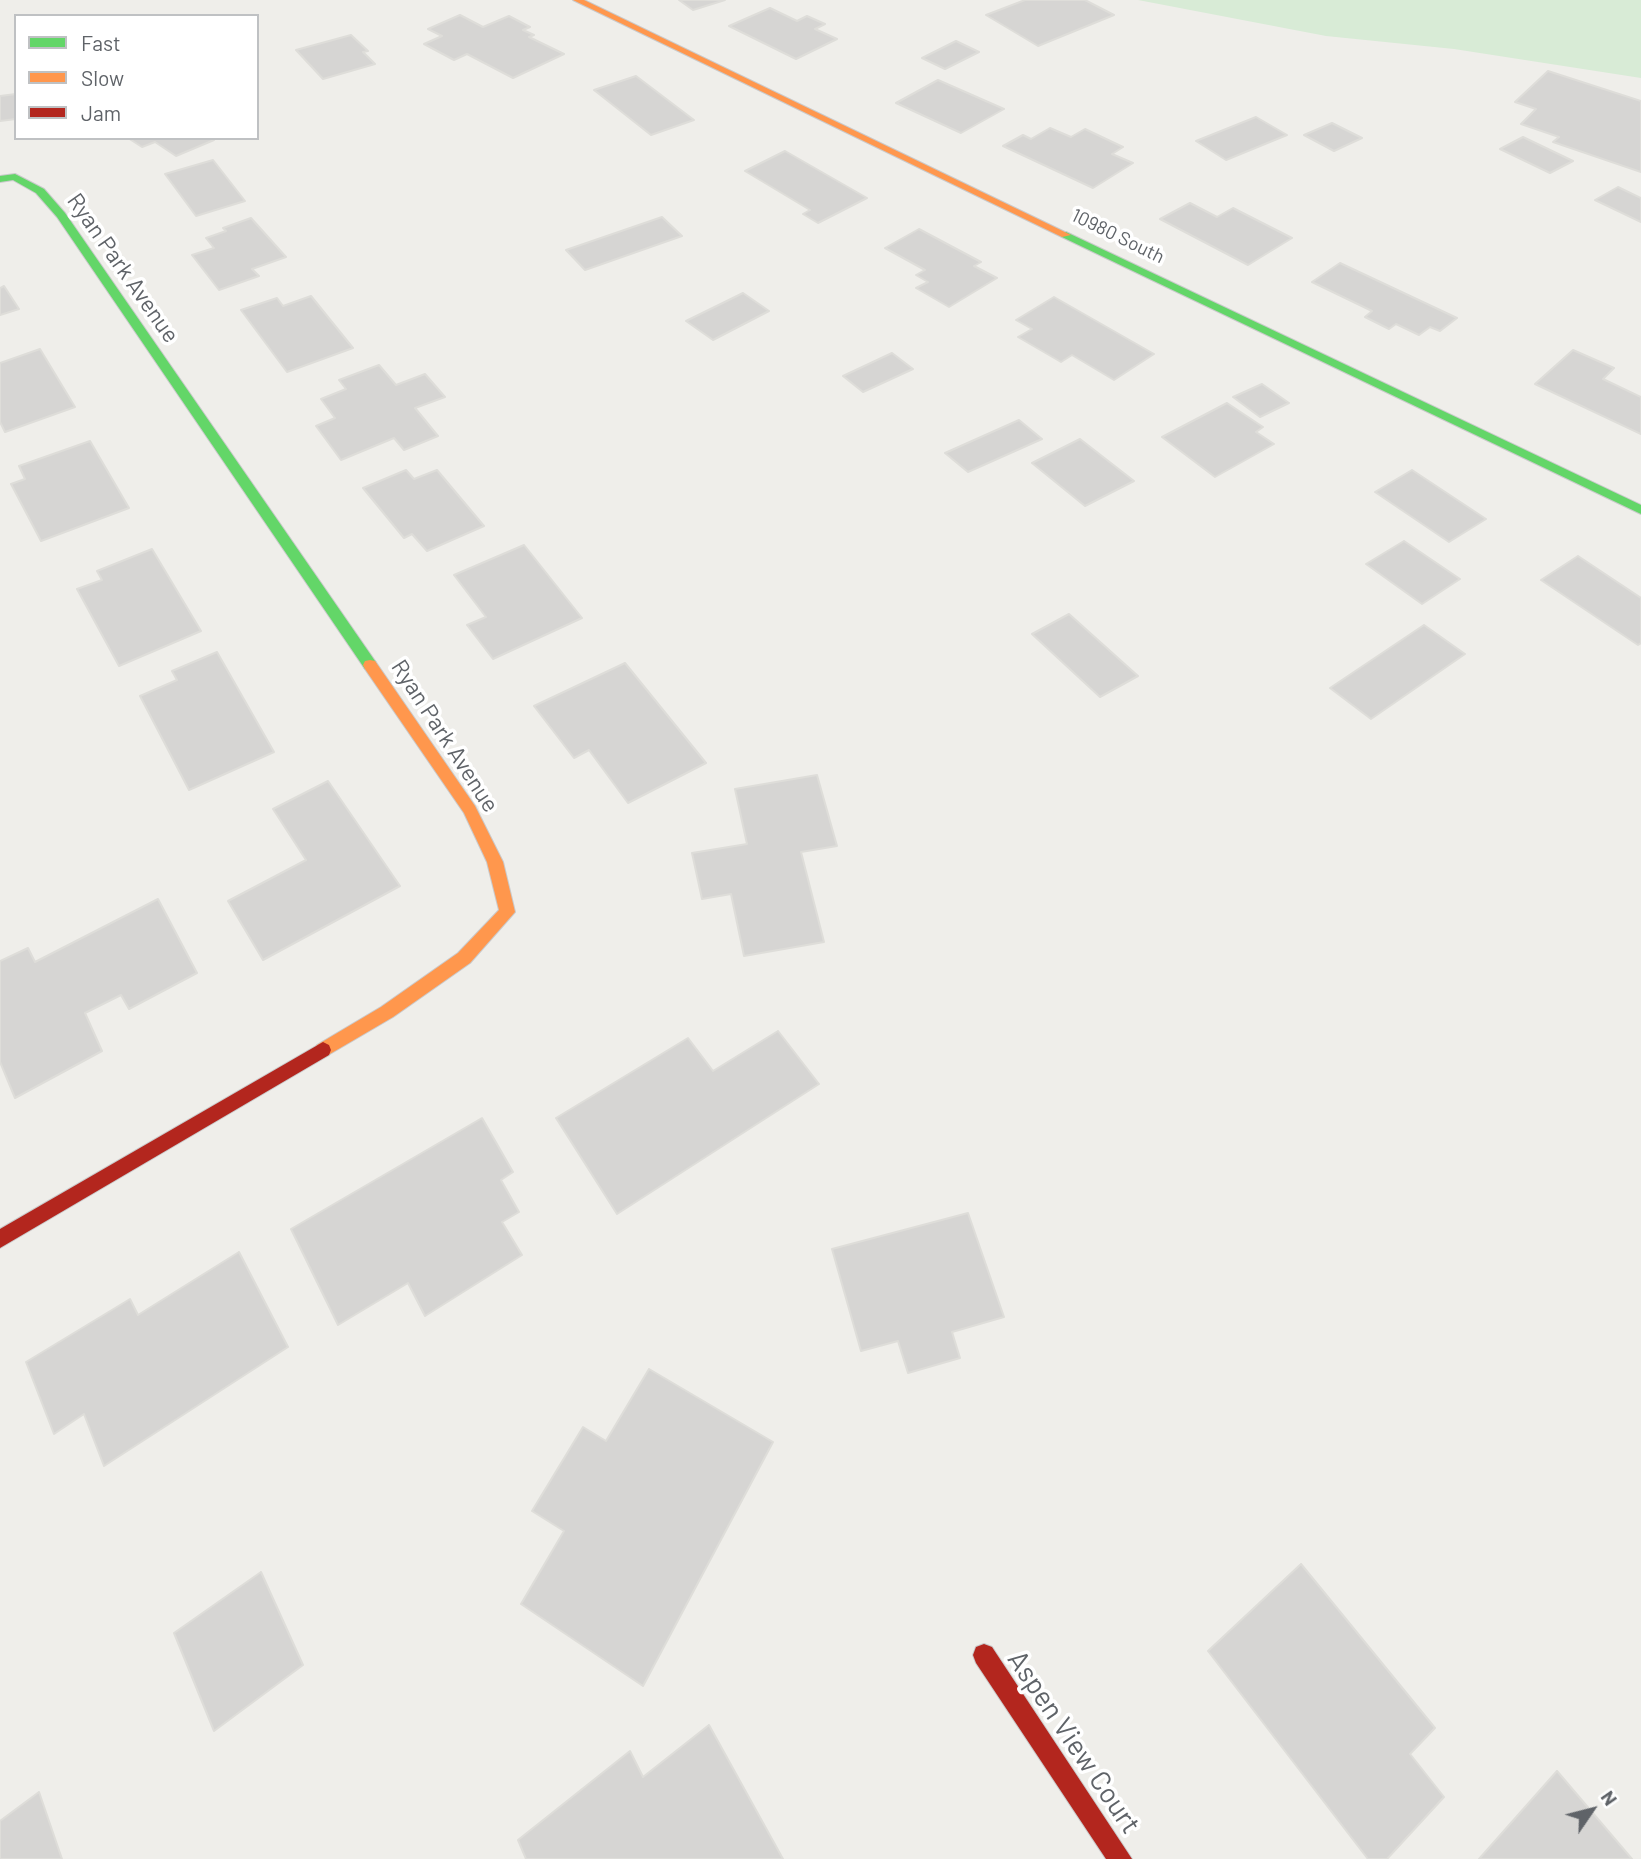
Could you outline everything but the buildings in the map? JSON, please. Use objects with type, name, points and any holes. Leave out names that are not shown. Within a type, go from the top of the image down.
[{"type":"street","name":"10980 South","points":[[577,0],[1641,510]]},
{"type":"street","name":"Ryan Park Avenue","points":[[0,1239],[387,1012],[464,958],[507,912],[495,862],[470,810],[61,215],[40,191],[8,178]]},
{"type":"street","name":"Aspen View Court","points":[[984,1655],[1120,1859]]},
{"type":"green space","points":[[1138,0],[1641,0],[1641,78],[1454,49],[1326,36]]},
{"type":"traffic: fast","points":[[0,179],[15,177],[40,191],[61,215],[370,665]]},
{"type":"traffic: fast","points":[[1066,235],[1641,510]]},
{"type":"traffic: slow","points":[[577,0],[1066,235]]},
{"type":"traffic: slow","points":[[323,1050],[387,1012],[464,958],[507,912],[495,862],[470,810],[370,665]]},
{"type":"traffic: jam","points":[[0,1239],[323,1050]]},
{"type":"traffic: jam","points":[[984,1655],[1120,1859]]}]
